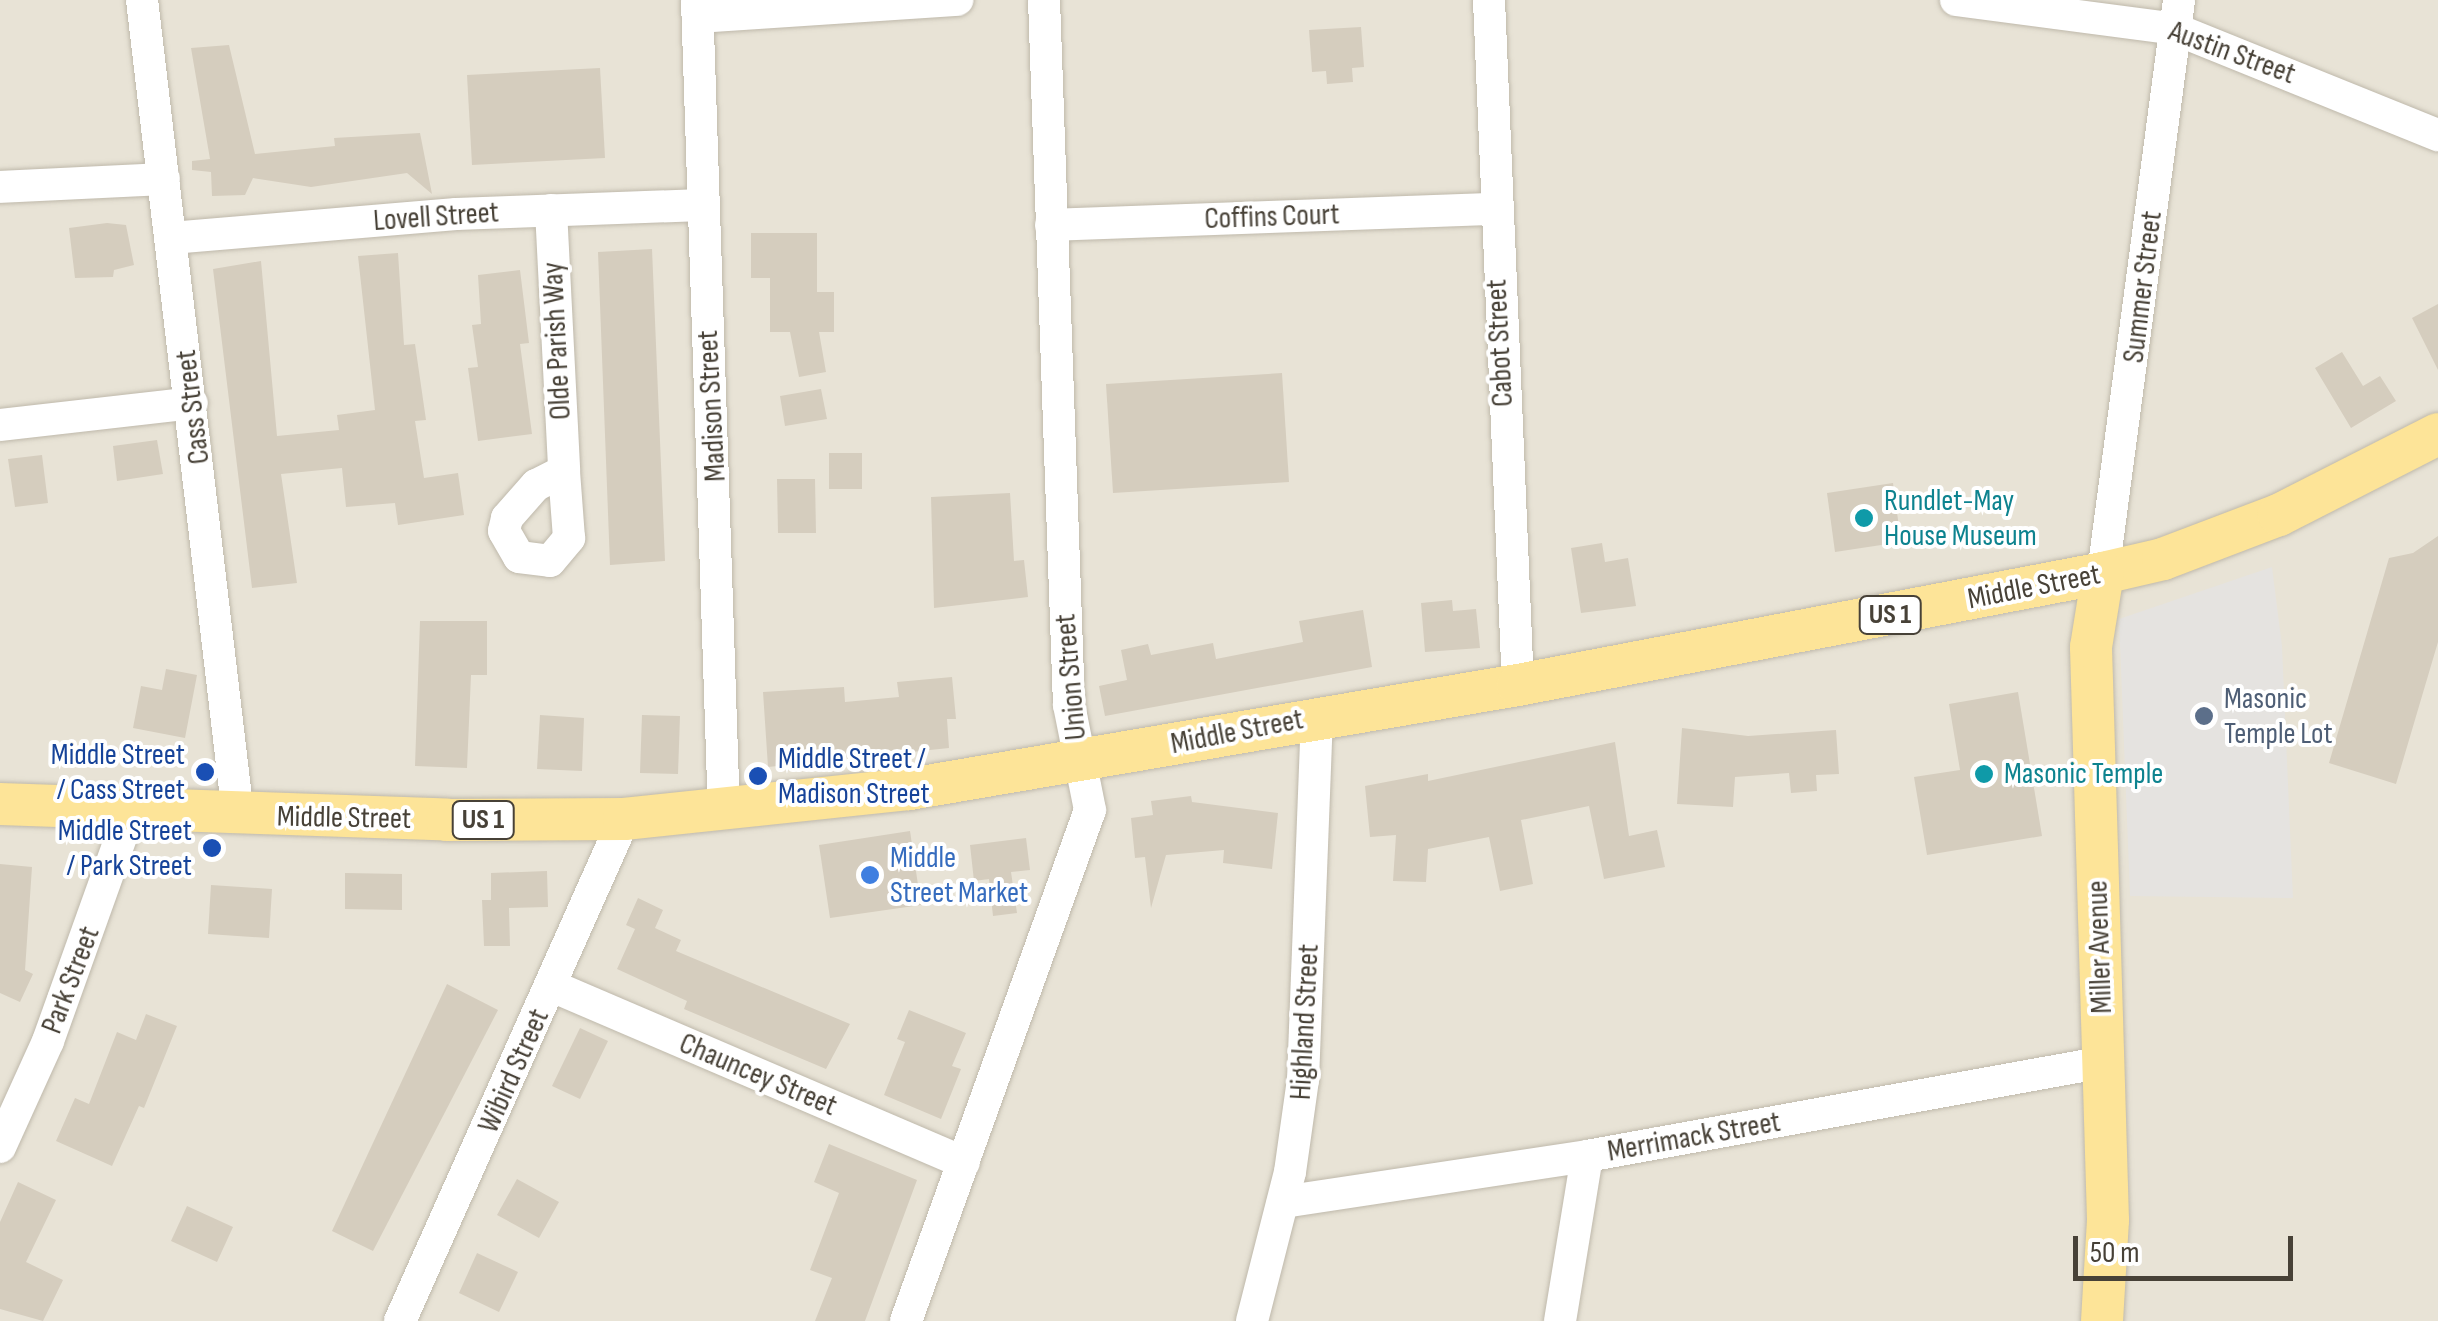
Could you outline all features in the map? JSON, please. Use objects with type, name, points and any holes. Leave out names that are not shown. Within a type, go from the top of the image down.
[{"type":"main road","name":"Middle Street","points":[[0,804],[238,815],[624,819],[724,812],[1079,762],[1317,717],[1518,685],[2104,574],[2230,536],[2438,434]]},
{"type":"main road","name":"Miller Avenue","points":[[2102,1321],[2108,1220],[2091,647],[2104,574]]},
{"type":"street","name":"Cass Street","points":[[142,0],[238,815]]},
{"type":"street","points":[[698,8],[957,0]]},
{"type":"street","name":"Union Street","points":[[906,1321],[1090,810],[1069,705],[1044,0]]},
{"type":"street","name":"Cabot Street","points":[[1489,0],[1494,209],[1518,685]]},
{"type":"street","name":"Austin Street","points":[[1956,0],[2177,15],[2438,135]]},
{"type":"street","name":"Madison Street","points":[[698,8],[724,812]]},
{"type":"street","name":"Summer Street","points":[[2104,574],[2177,15]]},
{"type":"street","points":[[0,188],[164,179]]},
{"type":"street","name":"Lovell Street","points":[[171,238],[551,210],[702,205]]},
{"type":"street","name":"Coffins Court","points":[[1051,226],[1494,209]]},
{"type":"street","name":"Olde Parish Way","points":[[551,210],[564,471]]},
{"type":"street","points":[[0,425],[192,403]]},
{"type":"street","name":"Highland Street","points":[[1252,1321],[1283,1202],[1304,1080],[1317,717]]},
{"type":"street","name":"Park Street","points":[[0,1147],[48,1042],[131,809]]},
{"type":"street","name":"Wibird Street","points":[[400,1321],[624,819]]},
{"type":"street","name":"Chauncey Street","points":[[552,986],[964,1163]]},
{"type":"street","name":"Merrimack Street","points":[[1283,1202],[1586,1156],[2104,1062]]},
{"type":"street","points":[[1560,1321],[1586,1156]]},
{"type":"shaded area","points":[[0,0],[2438,0],[2438,1321],[0,1321]]},
{"type":"shaded area","name":"Masonic Temple Lot","points":[[2272,567],[2282,646],[2293,898],[2130,896],[2119,619]]},
{"type":"building","points":[[1361,27],[1364,67],[1352,68],[1353,82],[1327,84],[1326,71],[1312,72],[1309,30]]},
{"type":"building","points":[[229,45],[255,154],[335,146],[334,138],[420,133],[432,194],[407,173],[311,187],[253,178],[245,195],[212,196],[211,172],[192,170],[192,161],[210,159],[191,48]]},
{"type":"building","points":[[600,68],[605,158],[472,165],[467,75]]},
{"type":"building","points":[[126,225],[134,265],[114,270],[113,277],[75,278],[69,228]]},
{"type":"building","points":[[751,233],[817,233],[817,292],[834,292],[834,332],[819,332],[826,372],[799,377],[790,332],[770,332],[770,278],[751,278]]},
{"type":"building","points":[[652,249],[665,561],[610,565],[598,252]]},
{"type":"building","points":[[398,253],[404,345],[415,344],[426,420],[415,421],[424,478],[458,473],[464,515],[398,525],[395,503],[346,507],[342,468],[281,474],[297,583],[252,588],[213,269],[261,261],[277,436],[339,430],[337,415],[375,410],[358,256]]},
{"type":"building","points":[[520,270],[529,343],[520,344],[532,434],[478,441],[468,368],[478,367],[472,325],[481,324],[478,275]]},
{"type":"building","points":[[2438,304],[2438,370],[2412,318]]},
{"type":"building","points":[[2342,352],[2363,386],[2380,376],[2396,401],[2351,428],[2315,368]]},
{"type":"building","points":[[1282,373],[1289,482],[1113,493],[1106,384]]},
{"type":"building","points":[[821,389],[827,419],[785,426],[780,396]]},
{"type":"building","points":[[157,440],[163,474],[117,481],[113,446]]},
{"type":"building","points":[[829,453],[862,453],[862,489],[829,489]]},
{"type":"building","points":[[42,455],[48,503],[15,507],[8,459]]},
{"type":"building","points":[[777,479],[815,479],[816,533],[778,533]]},
{"type":"building","name":"Rundlet-May House Museum","points":[[1893,483],[1901,542],[1835,552],[1827,493]]},
{"type":"building","points":[[1010,493],[1014,561],[1024,560],[1028,597],[934,608],[931,497]]},
{"type":"building","points":[[2438,536],[2438,642],[2396,784],[2329,763],[2389,558],[2413,553]]},
{"type":"building","points":[[1602,543],[1605,562],[1628,558],[1636,606],[1581,613],[1571,548]]},
{"type":"building","points":[[1452,600],[1453,611],[1476,609],[1480,648],[1425,652],[1421,603]]},
{"type":"building","points":[[1363,610],[1372,667],[1105,716],[1099,686],[1127,680],[1121,650],[1148,644],[1151,655],[1213,643],[1216,659],[1303,642],[1299,621]]},
{"type":"building","points":[[420,621],[487,621],[487,675],[471,675],[467,768],[415,766]]},
{"type":"building","points":[[166,669],[197,675],[185,738],[133,728],[141,686],[162,690]]},
{"type":"building","points":[[952,677],[956,719],[947,719],[949,748],[768,767],[763,692],[844,687],[845,702],[899,697],[897,682]]},
{"type":"building","name":"Masonic Temple","points":[[2018,692],[2042,836],[1927,855],[1914,777],[1960,770],[1949,704]]},
{"type":"building","points":[[540,715],[584,718],[582,771],[537,769]]},
{"type":"building","points":[[642,715],[680,716],[678,774],[640,773]]},
{"type":"building","points":[[1682,728],[1748,736],[1836,730],[1839,774],[1816,775],[1817,791],[1791,793],[1789,773],[1735,777],[1733,807],[1677,804]]},
{"type":"building","points":[[1615,742],[1629,836],[1657,830],[1665,867],[1604,879],[1589,806],[1521,820],[1533,884],[1500,891],[1489,837],[1428,849],[1426,882],[1393,881],[1396,835],[1370,837],[1365,786],[1428,774],[1428,781]]},
{"type":"building","points":[[1191,796],[1192,802],[1278,813],[1272,869],[1223,863],[1224,850],[1166,855],[1151,908],[1145,857],[1135,858],[1131,818],[1153,815],[1151,801]]},
{"type":"building","name":"Middle Street Market","points":[[910,831],[921,905],[830,918],[819,845]]},
{"type":"building","points":[[1026,838],[1030,870],[1011,872],[1017,913],[993,916],[989,879],[974,881],[970,845]]},
{"type":"building","points":[[0,864],[32,867],[25,970],[33,974],[20,1002],[0,993]]},
{"type":"building","points":[[547,871],[548,907],[509,908],[510,946],[484,946],[482,900],[491,900],[491,873]]},
{"type":"building","points":[[345,873],[402,874],[402,910],[345,909]]},
{"type":"building","points":[[211,885],[272,889],[269,938],[208,934]]},
{"type":"building","points":[[638,898],[663,910],[655,928],[681,940],[676,951],[850,1024],[826,1069],[684,1009],[687,1001],[617,969],[635,929],[626,925]]},
{"type":"building","points":[[447,984],[498,1010],[373,1251],[332,1231]]},
{"type":"building","points":[[909,1010],[966,1033],[952,1066],[961,1069],[941,1119],[884,1095],[905,1042],[897,1039]]},
{"type":"building","points":[[146,1014],[177,1026],[144,1108],[139,1106],[112,1166],[56,1141],[75,1098],[89,1104],[117,1032],[136,1040]]},
{"type":"building","points":[[580,1028],[608,1041],[580,1099],[552,1086]]},
{"type":"building","points":[[829,1144],[917,1180],[865,1321],[815,1321],[832,1278],[810,1270],[839,1193],[814,1182]]},
{"type":"building","points":[[517,1179],[559,1202],[539,1238],[497,1215]]},
{"type":"building","points":[[18,1182],[56,1200],[26,1262],[63,1280],[43,1321],[0,1309],[0,1222]]},
{"type":"building","points":[[187,1206],[233,1227],[217,1262],[171,1241]]},
{"type":"building","points":[[477,1253],[518,1272],[499,1312],[459,1293]]},
{"type":"place","name":"Rundlet-May House Museum","points":[[1864,518]]},
{"type":"place","name":"Masonic Temple Lot","points":[[2204,716]]},
{"type":"place","name":"Middle Street / Cass Street","points":[[205,772]]},
{"type":"place","name":"Masonic Temple","points":[[1984,774]]},
{"type":"place","name":"Middle Street / Madison Street","points":[[758,776]]},
{"type":"place","name":"Middle Street / Park Street","points":[[212,848]]},
{"type":"place","name":"Middle Street Market","points":[[870,875]]}]
